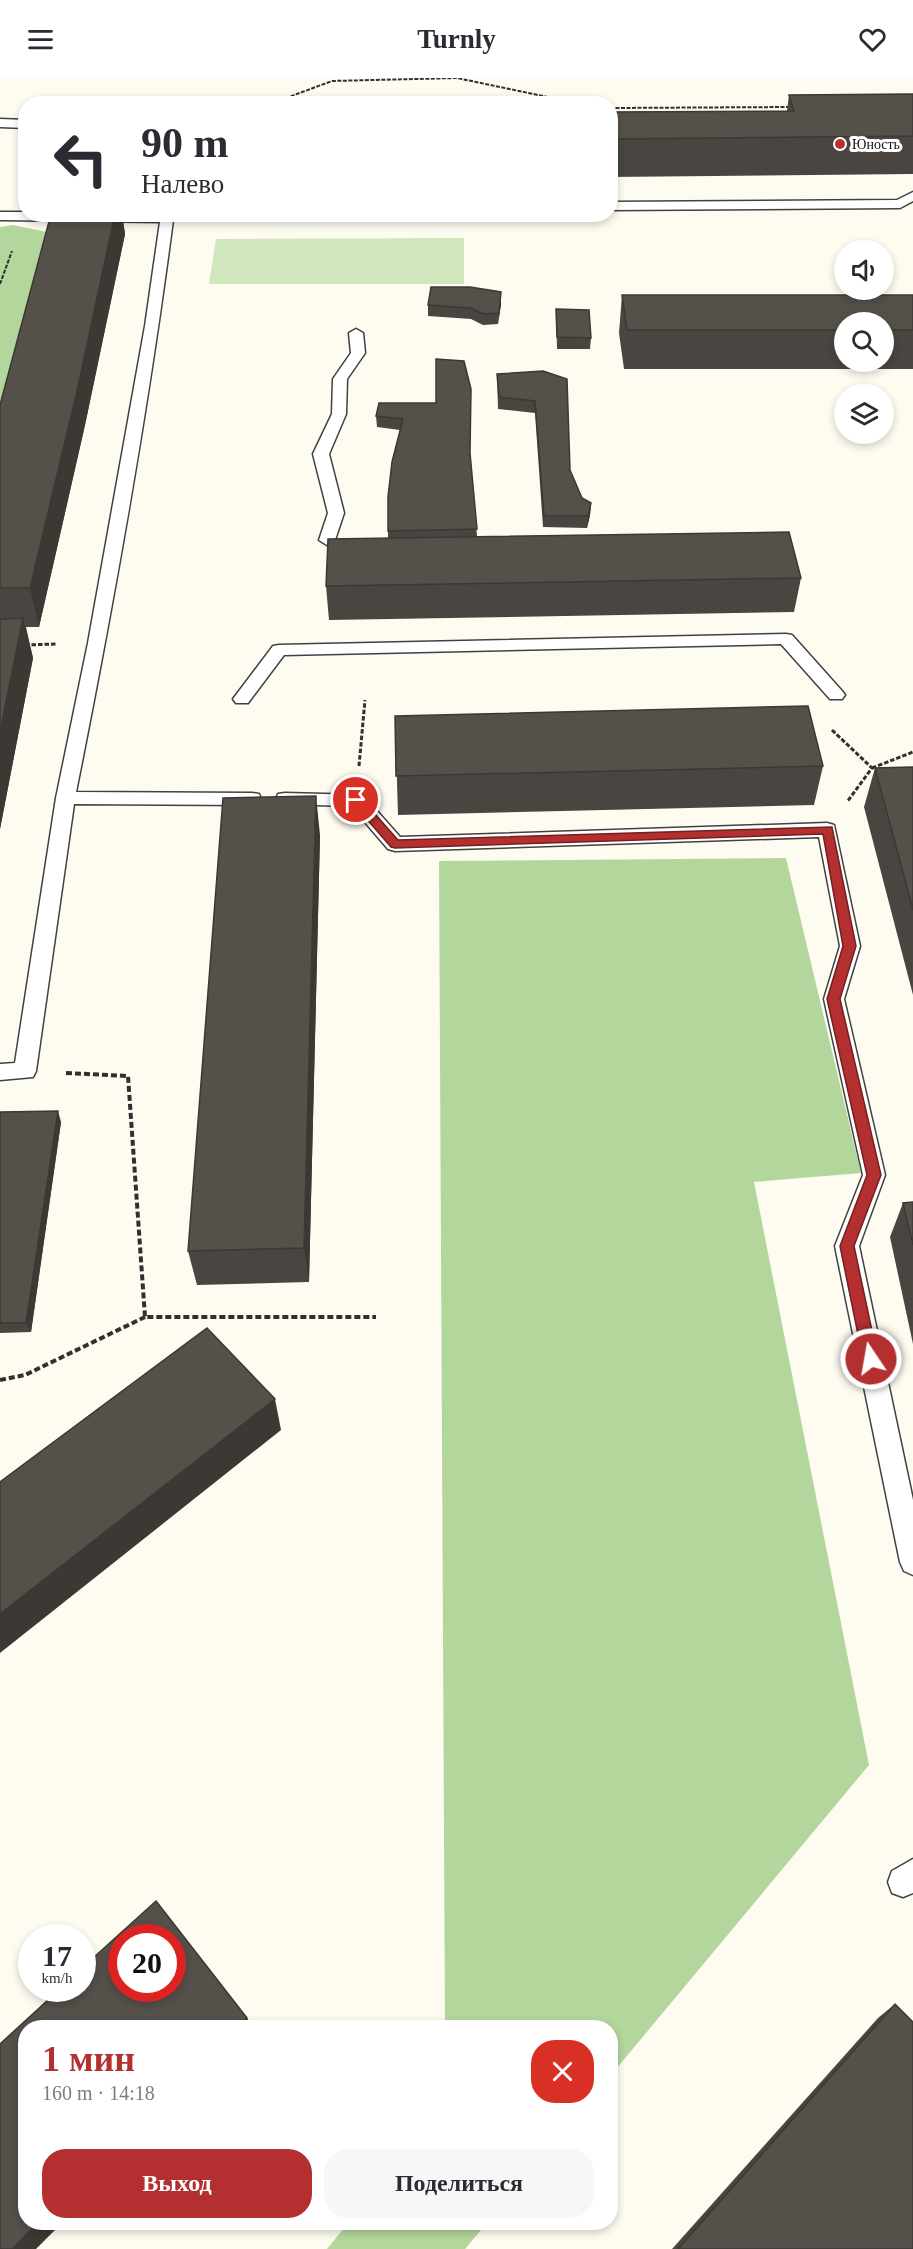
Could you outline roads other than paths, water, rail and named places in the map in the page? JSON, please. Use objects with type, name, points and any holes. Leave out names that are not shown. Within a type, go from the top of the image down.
[{"type":"lane","points":[[0,123],[18,124]]},
{"type":"lane","points":[[618,206],[900,204],[913,196]]},
{"type":"lane","points":[[0,216],[18,216]]},
{"type":"lane","points":[[0,1072],[25,1071],[65,798],[97,643],[171,222]]},
{"type":"lane","points":[[327,540],[336,513],[321,454],[339,414],[340,379],[358,353],[356,333]]},
{"type":"lane","points":[[242,699],[279,650],[786,639],[836,695]]},
{"type":"lane","points":[[65,798],[356,800],[395,844],[828,830],[850,946],[834,999],[874,1175],[847,1246],[913,1562]]},
{"type":"place","name":"Юность","points":[[840,144]]}]
